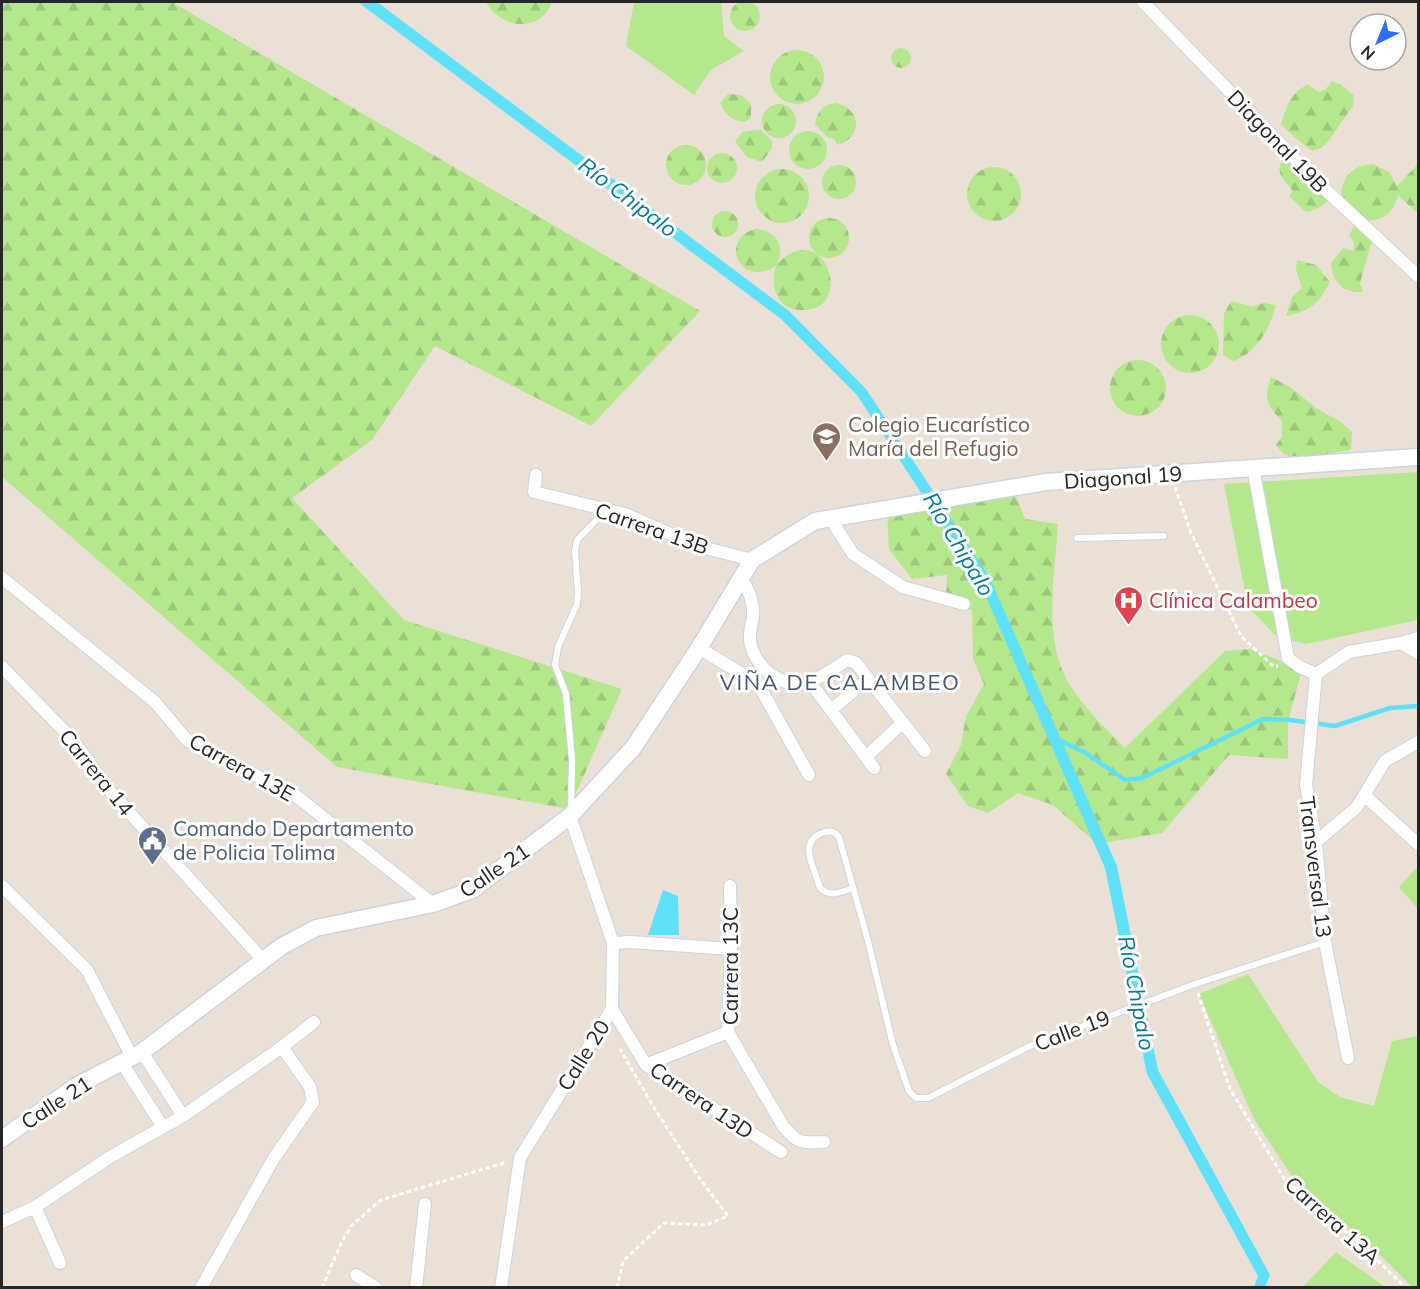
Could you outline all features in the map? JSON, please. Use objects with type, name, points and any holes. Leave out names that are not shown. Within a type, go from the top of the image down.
[{"type":"street","name":"Diagonal 19B","points":[[1143,2],[1316,181],[1419,276]]},
{"type":"street","name":"Diagonal 19","points":[[830,518],[1031,484],[1419,457]]},
{"type":"street","points":[[1253,467],[1288,658],[1300,667],[1317,674],[1350,652],[1401,644],[1419,638]]},
{"type":"street","name":"Carrera 13B","points":[[536,475],[534,492],[625,514],[698,546],[753,560]]},
{"type":"street","points":[[830,518],[853,554],[903,587],[964,604]]},
{"type":"street","name":"Calle 21","points":[[2,1139],[76,1086],[132,1058],[282,946],[316,928],[433,904],[472,890],[570,816],[633,748],[699,648],[753,560],[815,520],[830,518]]},
{"type":"street","name":"Carrera 13E","points":[[2,578],[155,702],[187,740],[204,751],[291,792],[433,904]]},
{"type":"street","points":[[740,578],[747,585],[753,604],[750,640],[752,649],[771,676],[784,682],[798,684],[810,682],[847,660],[856,663],[925,751]]},
{"type":"street","points":[[1401,644],[1419,653]]},
{"type":"street","points":[[699,648],[747,676],[762,691],[809,775]]},
{"type":"street","name":"Carrera 14","points":[[2,667],[73,740],[109,790],[262,959]]},
{"type":"street","name":"Transversal 13","points":[[1317,674],[1306,786],[1316,842],[1325,942],[1348,1058]]},
{"type":"street","points":[[831,710],[868,679]]},
{"type":"street","points":[[810,682],[874,768]]},
{"type":"street","points":[[866,757],[902,723]]},
{"type":"street","points":[[1316,842],[1357,807],[1385,761],[1419,742]]},
{"type":"street","points":[[1364,795],[1419,844]]},
{"type":"street","points":[[570,816],[613,943],[630,942],[731,950]]},
{"type":"street","points":[[2,886],[87,970],[132,1058],[163,1127]]},
{"type":"street","name":"Carrera 13C","points":[[730,886],[731,950],[728,1032],[783,1126],[794,1139],[804,1143],[824,1142]]},
{"type":"street","name":"Calle 20","points":[[501,1287],[520,1158],[612,1009],[613,943]]},
{"type":"street","name":"Carrera 13D","points":[[612,1009],[646,1065],[781,1152]]},
{"type":"street","points":[[2,1222],[35,1207],[110,1157],[183,1116],[314,1022]]},
{"type":"street","points":[[646,1065],[728,1032]]},
{"type":"street","points":[[201,1287],[274,1158],[313,1102],[310,1087],[282,1047]]},
{"type":"street","points":[[132,1058],[183,1116]]},
{"type":"street","points":[[416,1287],[425,1203]]},
{"type":"street","points":[[35,1207],[60,1263]]},
{"type":"street","points":[[356,1275],[376,1287]]},
{"type":"lane","points":[[570,816],[572,760],[566,694],[555,664],[558,647],[577,604],[574,551],[577,540],[606,509]]},
{"type":"lane","points":[[1077,538],[1164,536]]},
{"type":"lane","points":[[828,831],[834,832],[839,837],[853,888],[833,894],[820,888],[808,850],[814,836],[828,831]]},
{"type":"lane","name":"Calle 19","points":[[853,888],[893,1045],[909,1091],[916,1098],[928,1098],[1030,1046],[1195,984],[1325,942]]},
{"type":"path","points":[[1171,474],[1191,532],[1241,636],[1274,666],[1300,667]]},
{"type":"path","name":"Carrera 13A","points":[[1195,984],[1230,1089],[1285,1180],[1364,1247],[1406,1287]]},
{"type":"path","points":[[617,1287],[623,1261],[664,1223],[706,1224],[728,1216],[700,1179],[652,1106],[621,1053],[619,1042]]},
{"type":"path","points":[[322,1287],[334,1259]]},
{"type":"green space","points":[[745,1],[756,5],[760,16],[756,27],[745,31],[734,27],[730,16],[734,5]]},
{"type":"green space","points":[[2,2],[172,2],[700,311],[591,426],[435,346],[372,440],[292,498],[404,620],[622,689],[569,809],[337,767],[2,477]]},
{"type":"green space","points":[[486,2],[552,2],[539,19],[520,24],[501,18]]},
{"type":"green space","points":[[634,2],[721,2],[724,36],[744,51],[711,70],[694,95],[626,46]]},
{"type":"green space","points":[[897,48],[905,48],[911,54],[911,62],[905,68],[897,68],[891,62],[891,54]]},
{"type":"green space","points":[[797,50],[807,52],[816,58],[822,67],[824,77],[822,87],[816,96],[807,102],[797,104],[787,102],[778,96],[772,87],[770,77],[772,67],[778,58],[787,52]]},
{"type":"green space","points":[[1332,81],[1343,86],[1354,96],[1353,106],[1327,143],[1312,151],[1281,125],[1290,101],[1302,87],[1308,85],[1319,92],[1325,90]]},
{"type":"green space","points":[[728,94],[741,95],[751,104],[751,117],[746,122],[733,119],[725,111],[720,103]]},
{"type":"green space","points":[[837,103],[851,112],[856,124],[851,136],[837,145],[835,140],[827,137],[815,124],[817,115],[822,109]]},
{"type":"green space","points":[[779,104],[791,109],[796,121],[791,133],[779,138],[767,133],[762,121],[767,109]]},
{"type":"green space","points":[[1271,127],[1334,188],[1331,197],[1320,207],[1306,212],[1289,196],[1293,191],[1280,172],[1284,157],[1270,145]]},
{"type":"green space","points":[[761,130],[772,141],[772,148],[762,162],[747,157],[735,142],[742,132]]},
{"type":"green space","points":[[808,131],[821,137],[827,150],[821,163],[808,169],[795,163],[789,150],[795,137]]},
{"type":"green space","points":[[686,145],[700,151],[706,165],[700,179],[686,185],[672,179],[666,165],[672,151]]},
{"type":"green space","points":[[722,153],[733,157],[737,168],[733,179],[722,183],[711,179],[707,168],[711,157]]},
{"type":"green space","points":[[1373,164],[1389,172],[1397,186],[1418,164],[1418,214],[1398,195],[1388,214],[1379,219],[1367,221],[1341,198],[1343,184],[1349,174],[1359,167]]},
{"type":"green space","points":[[839,165],[851,170],[856,182],[851,194],[839,199],[827,194],[822,182],[827,170]]},
{"type":"green space","points":[[989,167],[999,167],[1009,171],[1017,179],[1021,194],[1017,209],[1009,217],[999,221],[989,221],[979,217],[971,209],[967,199],[967,189],[971,179],[979,171]]},
{"type":"green space","points":[[777,169],[787,169],[797,173],[805,181],[809,196],[805,211],[797,219],[787,223],[777,223],[767,219],[759,211],[755,201],[755,191],[759,181],[767,173]]},
{"type":"green space","points":[[725,211],[734,215],[738,224],[734,233],[725,237],[716,233],[712,224],[716,215]]},
{"type":"green space","points":[[829,218],[843,224],[849,238],[843,252],[829,258],[815,252],[809,238],[815,224]]},
{"type":"green space","points":[[1356,223],[1375,236],[1360,283],[1363,292],[1345,289],[1334,276],[1331,263],[1343,248],[1353,251],[1354,243],[1349,235]]},
{"type":"green space","points":[[755,229],[769,232],[777,240],[780,245],[780,257],[777,264],[794,252],[809,251],[821,258],[828,270],[831,284],[827,297],[817,307],[800,310],[785,306],[780,301],[775,288],[776,266],[763,271],[752,271],[738,260],[736,252],[738,243],[744,235]]},
{"type":"green space","points":[[1297,260],[1316,265],[1330,282],[1322,296],[1308,309],[1286,316],[1292,297],[1302,288],[1296,270]]},
{"type":"green space","points":[[1231,301],[1252,307],[1264,303],[1276,305],[1266,331],[1256,346],[1233,361],[1223,355],[1224,314]]},
{"type":"green space","points":[[1190,315],[1206,320],[1214,328],[1219,344],[1214,360],[1206,368],[1190,373],[1174,368],[1166,360],[1161,344],[1166,328],[1174,320]]},
{"type":"green space","points":[[1138,360],[1153,365],[1161,373],[1166,388],[1161,403],[1153,411],[1138,416],[1123,411],[1115,403],[1110,388],[1115,373],[1123,365]]},
{"type":"green space","points":[[1271,377],[1290,387],[1352,432],[1351,450],[1299,457],[1283,453],[1276,445],[1282,437],[1282,421],[1270,406],[1267,396]]},
{"type":"green space","points":[[1418,472],[1418,620],[1306,644],[1276,636],[1248,607],[1224,484]]},
{"type":"green space","points":[[1016,496],[1025,519],[1058,524],[1052,602],[1059,661],[1078,697],[1125,748],[1225,651],[1250,649],[1302,669],[1288,722],[1288,759],[1229,755],[1162,833],[1097,844],[1053,805],[1018,793],[988,813],[968,806],[946,774],[961,745],[966,716],[984,684],[973,659],[972,610],[945,605],[947,575],[912,579],[889,549],[887,510]]},
{"type":"green space","points":[[1418,866],[1418,909],[1399,887]]},
{"type":"green space","points":[[1248,974],[1318,1082],[1340,1097],[1374,1106],[1392,1041],[1418,1036],[1418,1287],[1412,1287],[1383,1258],[1296,1182],[1254,1119],[1199,994]]},
{"type":"green space","points":[[1336,1252],[1385,1287],[1303,1287]]},
{"type":"water","name":"Río Chipalo","points":[[358,2],[377,2],[789,311],[866,389],[989,576],[1117,866],[1158,1070],[1270,1275],[1265,1287],[1254,1287],[1258,1276],[1147,1074],[1105,868],[979,581],[857,395],[781,319]]},
{"type":"water","points":[[663,890],[678,896],[679,935],[648,935]]},
{"type":"waterway","points":[[1057,739],[1084,752],[1125,780],[1142,778],[1263,719],[1335,726],[1390,708],[1418,706]]},
{"type":"place","name":"Colegio Eucarístico María del Refugio","points":[[827,462]]},
{"type":"place","name":"Clínica Calambeo","points":[[1128,626]]},
{"type":"place","name":"Comando Departamento de Policia Tolima","points":[[152,866]]},
{"type":"district","name":"VIÑA DE CALAMBEO","points":[[840,682]]}]
